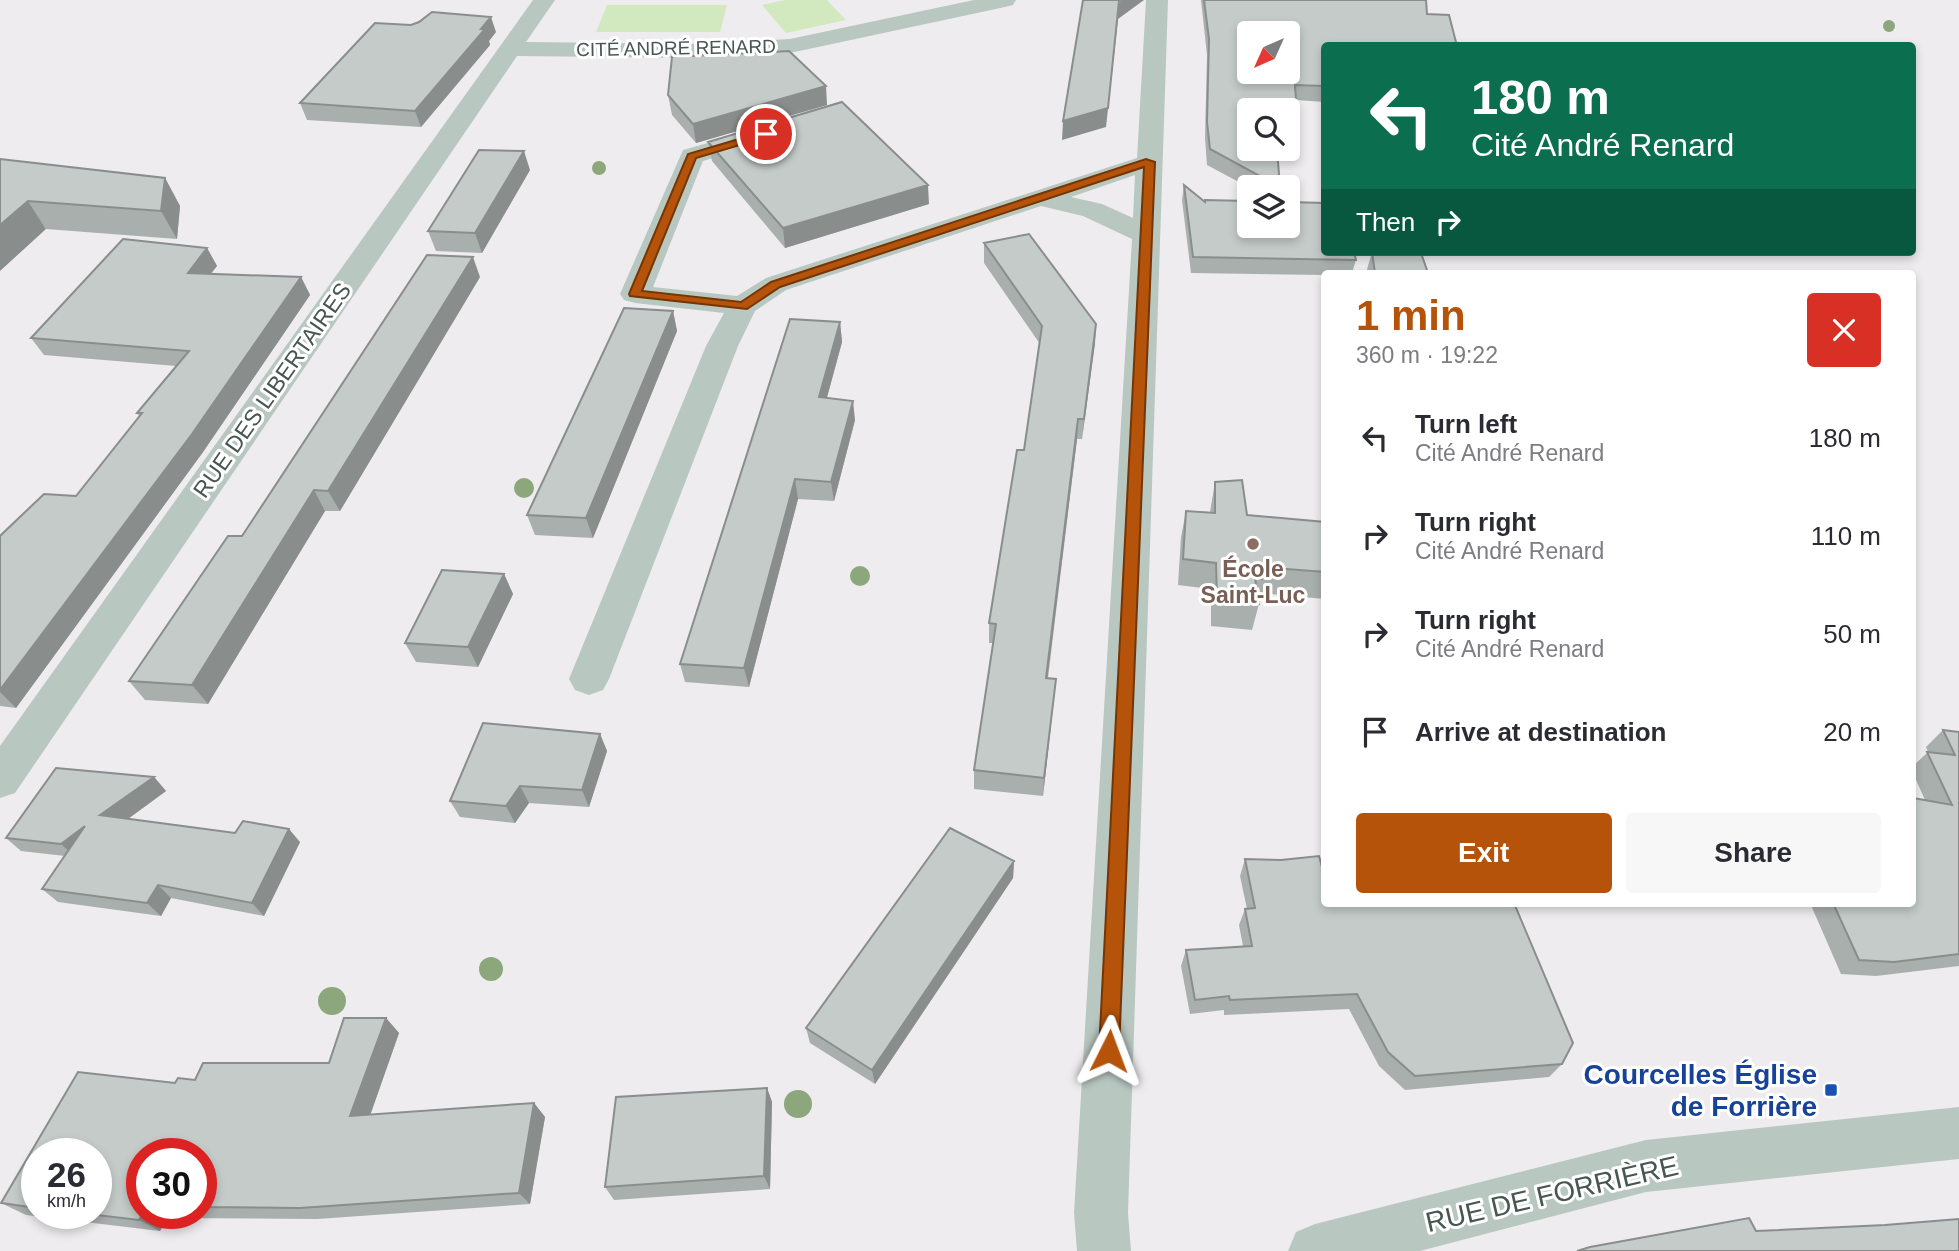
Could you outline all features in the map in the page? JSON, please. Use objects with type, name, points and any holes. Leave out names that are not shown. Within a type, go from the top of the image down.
[{"type":"street","name":"RUE DES LIBERTAIRES","points":[[0,780],[544,0]]},
{"type":"street","name":"CITÉ ANDRÉ RENARD","points":[[510,49],[698,51],[790,46],[1005,0]]},
{"type":"street","points":[[1104,1251],[1101,1213],[1157,0]]},
{"type":"street","points":[[743,306],[635,294],[692,156],[790,127]]},
{"type":"street","points":[[589,679],[722,346],[743,306],[776,284],[1150,162]]},
{"type":"street","points":[[1041,198],[1092,210],[1147,235]]},
{"type":"street","name":"RUE DE FORRIÈRE","points":[[1315,1251],[1646,1166],[1959,1133]]},
{"type":"green space","points":[[785,0],[827,0],[846,20],[786,33],[762,5]]},
{"type":"green space","points":[[607,5],[727,5],[720,32],[596,32]]},
{"type":"building","points":[[1083,0],[1121,0],[1108,108],[1063,121]]},
{"type":"building","points":[[1204,0],[1426,0],[1427,14],[1449,15],[1456,42],[1321,42],[1321,86],[1295,85],[1296,98],[1237,98],[1237,161],[1278,161],[1279,175],[1258,175],[1210,149],[1207,122],[1209,39]]},
{"type":"building","points":[[432,12],[491,17],[481,29],[485,29],[415,111],[300,103],[375,23],[411,25]]},
{"type":"building","points":[[789,51],[826,86],[693,124],[668,95],[672,57]]},
{"type":"building","points":[[842,102],[928,185],[783,228],[708,142]]},
{"type":"building","points":[[479,150],[524,151],[475,233],[428,231]]},
{"type":"building","points":[[0,159],[165,178],[161,211],[28,201],[0,225]]},
{"type":"building","points":[[1184,185],[1205,202],[1237,201],[1237,238],[1300,238],[1300,202],[1321,203],[1321,256],[1355,256],[1356,260],[1193,257]]},
{"type":"building","points":[[1029,234],[1096,324],[1084,419],[1078,419],[1046,678],[1056,679],[1044,778],[974,770],[996,624],[989,623],[1017,450],[1024,450],[1042,326],[984,243]]},
{"type":"building","points":[[123,239],[207,248],[188,273],[301,277],[192,434],[0,690],[0,536],[44,494],[76,496],[142,413],[137,413],[189,351],[31,338]]},
{"type":"building","points":[[427,255],[473,257],[328,491],[314,490],[192,685],[129,681],[228,536],[242,536]]},
{"type":"building","points":[[1373,256],[1422,256],[1427,270],[1375,270]]},
{"type":"building","points":[[624,308],[673,311],[586,518],[527,515]]},
{"type":"building","points":[[790,319],[840,322],[819,397],[853,401],[831,482],[795,479],[744,668],[680,664]]},
{"type":"building","points":[[1242,480],[1247,515],[1321,522],[1321,572],[1261,567],[1262,579],[1255,578],[1259,604],[1217,600],[1216,563],[1183,559],[1186,511],[1215,513],[1215,482]]},
{"type":"building","points":[[442,570],[504,574],[468,647],[405,643]]},
{"type":"building","points":[[483,723],[600,734],[582,790],[520,786],[506,806],[450,801]]},
{"type":"building","points":[[1943,730],[1959,732],[1959,954],[1894,962],[1859,960],[1835,907],[1916,907],[1916,799],[1952,805],[1927,752],[1955,755]]},
{"type":"building","points":[[56,768],[154,777],[100,815],[235,833],[243,821],[289,829],[252,903],[158,885],[147,903],[42,889],[85,826],[61,844],[6,838]]},
{"type":"building","points":[[950,828],[1014,861],[872,1070],[806,1028]]},
{"type":"building","points":[[1319,856],[1321,907],[1516,907],[1573,1043],[1562,1064],[1415,1076],[1388,1052],[1357,994],[1230,1000],[1229,996],[1195,1000],[1186,950],[1252,946],[1245,909],[1255,908],[1245,859],[1281,860]]},
{"type":"building","points":[[344,1018],[386,1018],[350,1116],[534,1103],[519,1193],[300,1208],[217,1207],[217,1138],[126,1138],[126,1218],[112,1217],[112,1138],[39,1138],[78,1072],[175,1083],[178,1078],[195,1080],[203,1063],[329,1063]]},
{"type":"building","points":[[767,1088],[764,1176],[605,1187],[616,1097]]},
{"type":"building","points":[[21,1169],[21,1206],[1,1203]]},
{"type":"building","points":[[1749,1218],[1756,1231],[1959,1219],[1959,1251],[1577,1251]]},
{"type":"place","name":"École Saint-Luc","points":[[1253,544]]},
{"type":"place","name":"Courcelles Église de Forrière","points":[[1831,1090]]},
{"type":"route","points":[[766,134],[692,156],[635,294],[743,306],[776,284],[1150,162],[1109,1051]]}]
